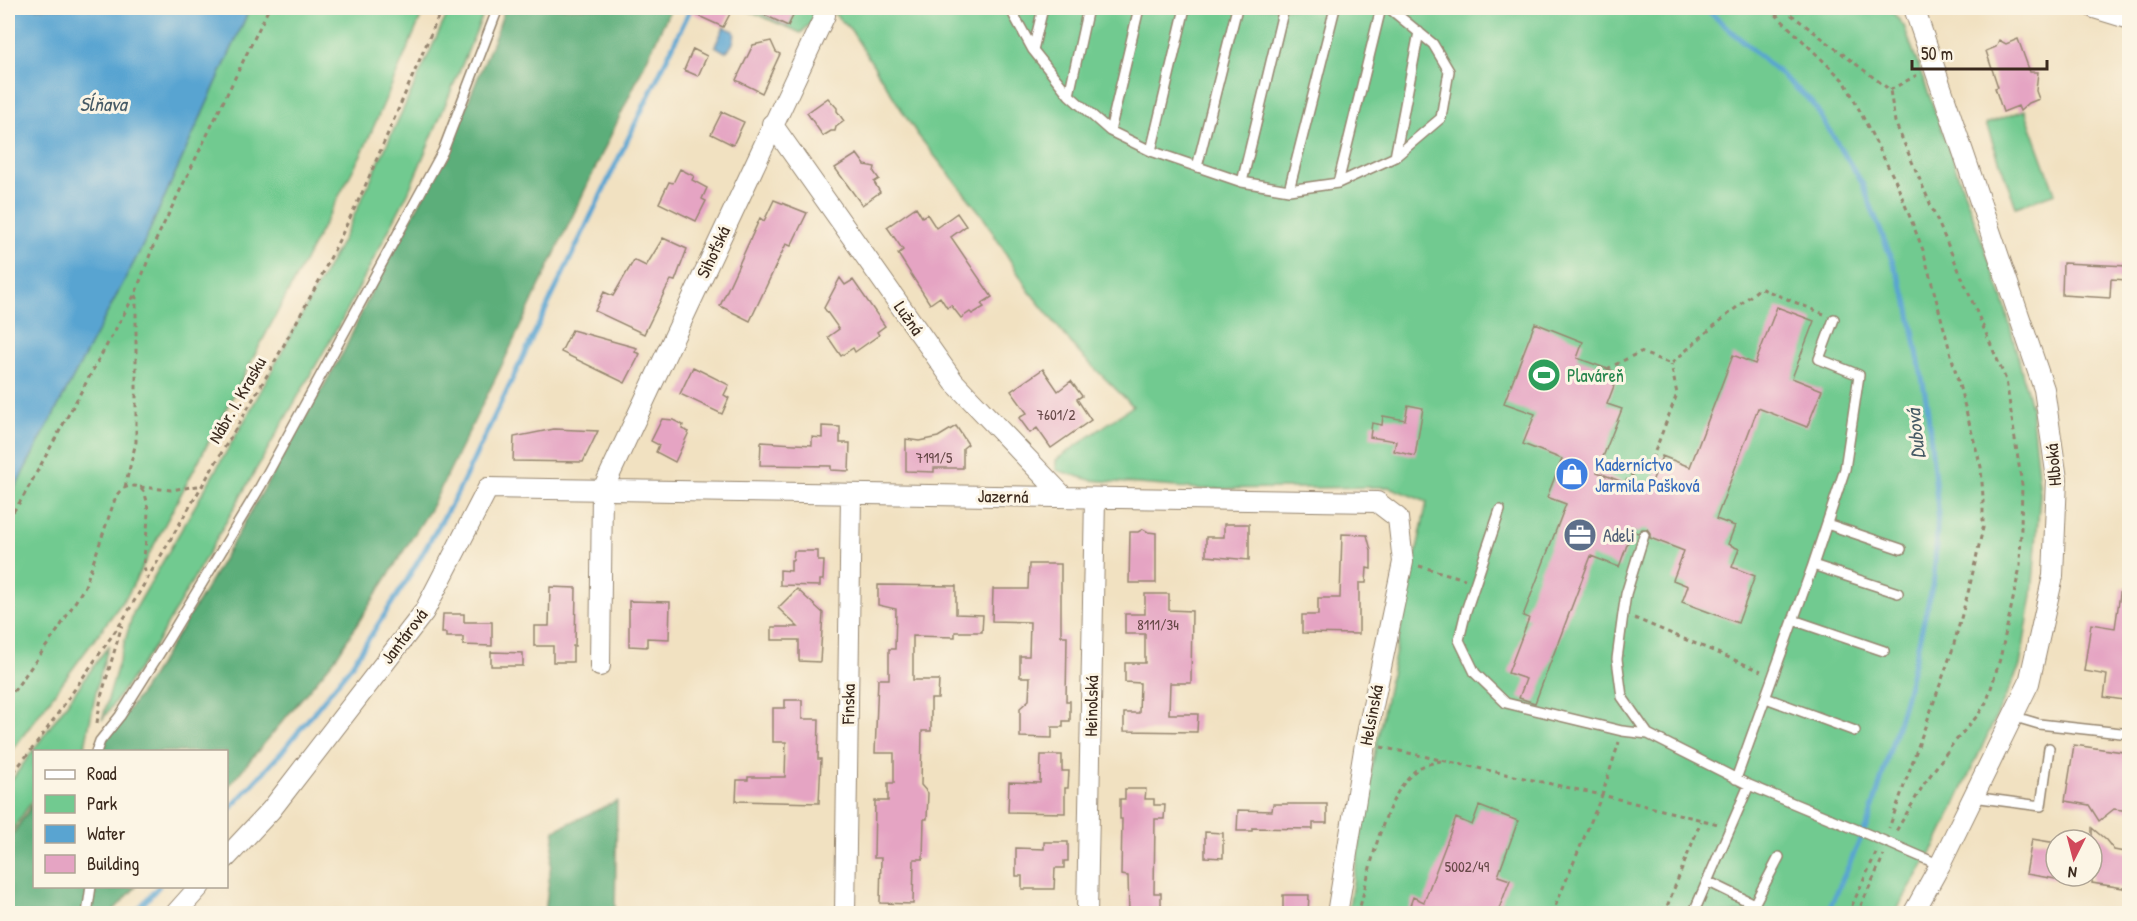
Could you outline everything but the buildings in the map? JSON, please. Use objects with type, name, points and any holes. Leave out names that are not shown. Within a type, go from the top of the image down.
[{"type":"street","name":"Hlboká","points":[[1913,914],[2029,683],[2053,576],[2057,479],[2044,389],[1914,8]]},
{"type":"street","points":[[2094,8],[2130,19]]},
{"type":"street","name":"Sihoťská","points":[[602,490],[825,15]]},
{"type":"street","name":"Lužná","points":[[772,124],[954,382],[1064,497]]},
{"type":"street","name":"Jantárová","points":[[228,856],[271,810],[424,612],[488,488],[602,490]]},
{"type":"street","points":[[600,666],[602,490]]},
{"type":"street","name":"Jazerná","points":[[602,490],[1377,502],[1398,518]]},
{"type":"street","name":"Fínska","points":[[845,914],[851,494]]},
{"type":"street","name":"Heinolská","points":[[1087,914],[1095,498]]},
{"type":"street","name":"Helsinská","points":[[1337,914],[1365,744],[1403,562],[1398,518]]},
{"type":"street","points":[[184,912],[199,888]]},
{"type":"lane","points":[[97,750],[100,741],[120,716],[170,638],[260,487],[443,151],[498,8]]},
{"type":"lane","points":[[1010,8],[1033,50],[1069,95],[1110,131],[1151,151],[1242,182],[1289,190],[1338,183],[1395,157],[1441,118],[1449,71],[1433,44],[1389,8]]},
{"type":"lane","points":[[1033,50],[1043,8]]},
{"type":"lane","points":[[1069,95],[1088,8]]},
{"type":"lane","points":[[1110,131],[1139,8]]},
{"type":"lane","points":[[1151,151],[1185,8]]},
{"type":"lane","points":[[1197,167],[1237,8]]},
{"type":"lane","points":[[1242,182],[1284,8]]},
{"type":"lane","points":[[1289,190],[1335,8]]},
{"type":"lane","points":[[1338,183],[1381,8]]},
{"type":"lane","points":[[1395,157],[1419,32]]},
{"type":"lane","points":[[1736,779],[1845,469],[1859,375],[1819,359],[1834,319]]},
{"type":"lane","points":[[1500,510],[1475,582],[1459,640],[1475,673],[1506,702],[1622,731],[1648,734],[1749,785],[1940,864]]},
{"type":"lane","points":[[1827,524],[1901,549]]},
{"type":"lane","points":[[1644,535],[1626,594],[1617,659],[1622,697],[1648,734]]},
{"type":"lane","points":[[1813,565],[1898,593]]},
{"type":"lane","points":[[1792,620],[1884,651]]},
{"type":"lane","points":[[1766,698],[1855,731]]},
{"type":"lane","points":[[2012,716],[2039,724],[2130,734]]},
{"type":"lane","points":[[1973,797],[2041,806],[2049,747]]},
{"type":"lane","points":[[1693,914],[1749,785]]},
{"type":"lane","points":[[1749,914],[1779,857]]},
{"type":"lane","points":[[1707,881],[1754,904]]},
{"type":"lane","points":[[87,914],[91,888]]},
{"type":"path","points":[[8,519],[22,499],[136,292],[154,244],[269,8]]},
{"type":"path","name":"Nábr. I. Krasku","points":[[8,779],[40,739],[123,620],[269,372],[324,271],[363,191],[442,8]]},
{"type":"path","points":[[1769,8],[1845,82],[1896,182],[1923,250],[1981,467],[1983,528],[1969,588],[1952,651],[1889,828]]},
{"type":"path","points":[[1785,8],[1853,64],[1890,90],[1895,122],[2006,380],[2022,485],[2020,567],[2000,658],[1987,701],[1924,784],[1889,843],[1857,914]]},
{"type":"path","points":[[1890,90],[1934,65]]},
{"type":"path","points":[[1671,364],[1760,288],[1834,319]]},
{"type":"path","points":[[125,488],[136,442],[136,292]]},
{"type":"path","points":[[1607,369],[1640,352],[1671,364]]},
{"type":"path","points":[[1625,483],[1637,469],[1652,459],[1677,394],[1671,364]]},
{"type":"path","points":[[8,699],[58,630],[85,586],[116,496],[125,488],[134,485],[171,490],[204,485]]},
{"type":"path","points":[[140,487],[147,498],[144,564],[147,578]]},
{"type":"path","points":[[1403,562],[1475,582]]},
{"type":"path","points":[[1623,614],[1774,676]]},
{"type":"path","points":[[100,741],[97,716],[123,620]]},
{"type":"path","points":[[1552,914],[1602,795],[1622,731]]},
{"type":"path","points":[[1365,744],[1602,795],[1714,824],[1731,824]]},
{"type":"path","points":[[1358,914],[1382,829],[1397,790],[1417,769],[1442,760]]},
{"type":"path","points":[[1664,914],[1701,821]]},
{"type":"path","points":[[1848,914],[1879,848]]},
{"type":"green space","points":[[250,8],[425,8],[364,149],[128,594],[8,756],[8,501],[142,247]]},
{"type":"green space","points":[[450,8],[486,8],[408,193],[343,318],[156,644],[102,720],[133,613],[246,418],[345,235]]},
{"type":"green space","points":[[505,8],[671,8],[504,361],[431,508],[337,656],[228,787],[228,750],[98,750],[143,690],[203,594],[344,351],[373,288],[446,155]]},
{"type":"green space","points":[[742,8],[825,8],[801,33]]},
{"type":"green space","points":[[828,8],[1889,8],[1904,26],[2003,299],[2031,407],[2040,494],[2032,595],[2020,666],[1937,843],[1895,913],[1348,913],[1374,756],[1427,502],[1389,487],[1200,489],[1090,480],[1056,470],[1056,460],[1133,406],[1080,354],[1029,291],[982,215],[917,134],[851,30]]},
{"type":"green space","points":[[2025,110],[2055,193],[2016,207],[1986,124]]},
{"type":"green space","points":[[109,645],[98,682],[84,750],[33,750]]},
{"type":"green space","points":[[33,750],[33,800],[8,837],[8,785]]},
{"type":"green space","points":[[617,801],[615,913],[545,913],[555,830]]},
{"type":"green space","points":[[33,804],[33,888],[135,888],[111,913],[8,914],[8,841]]},
{"type":"water","name":"Sĺňava","points":[[8,8],[250,8],[142,247],[8,501]]},
{"type":"water","points":[[724,27],[734,31],[734,40],[725,52],[715,46]]},
{"type":"waterway","points":[[228,811],[281,753],[351,666],[407,580],[456,496],[691,8]]},
{"type":"waterway","name":"Dubová","points":[[1705,8],[1812,102],[1862,183],[1907,299],[1927,404],[1938,510],[1934,578],[1905,700],[1869,820],[1827,914]]},
{"type":"waterway","points":[[134,914],[157,888]]},
{"type":"place","name":"Plaváreň","points":[[1544,375]]},
{"type":"place","name":"Kaderníctvo Jarmila Pašková","points":[[1572,474]]},
{"type":"place","name":"Adeli","points":[[1580,535]]}]
